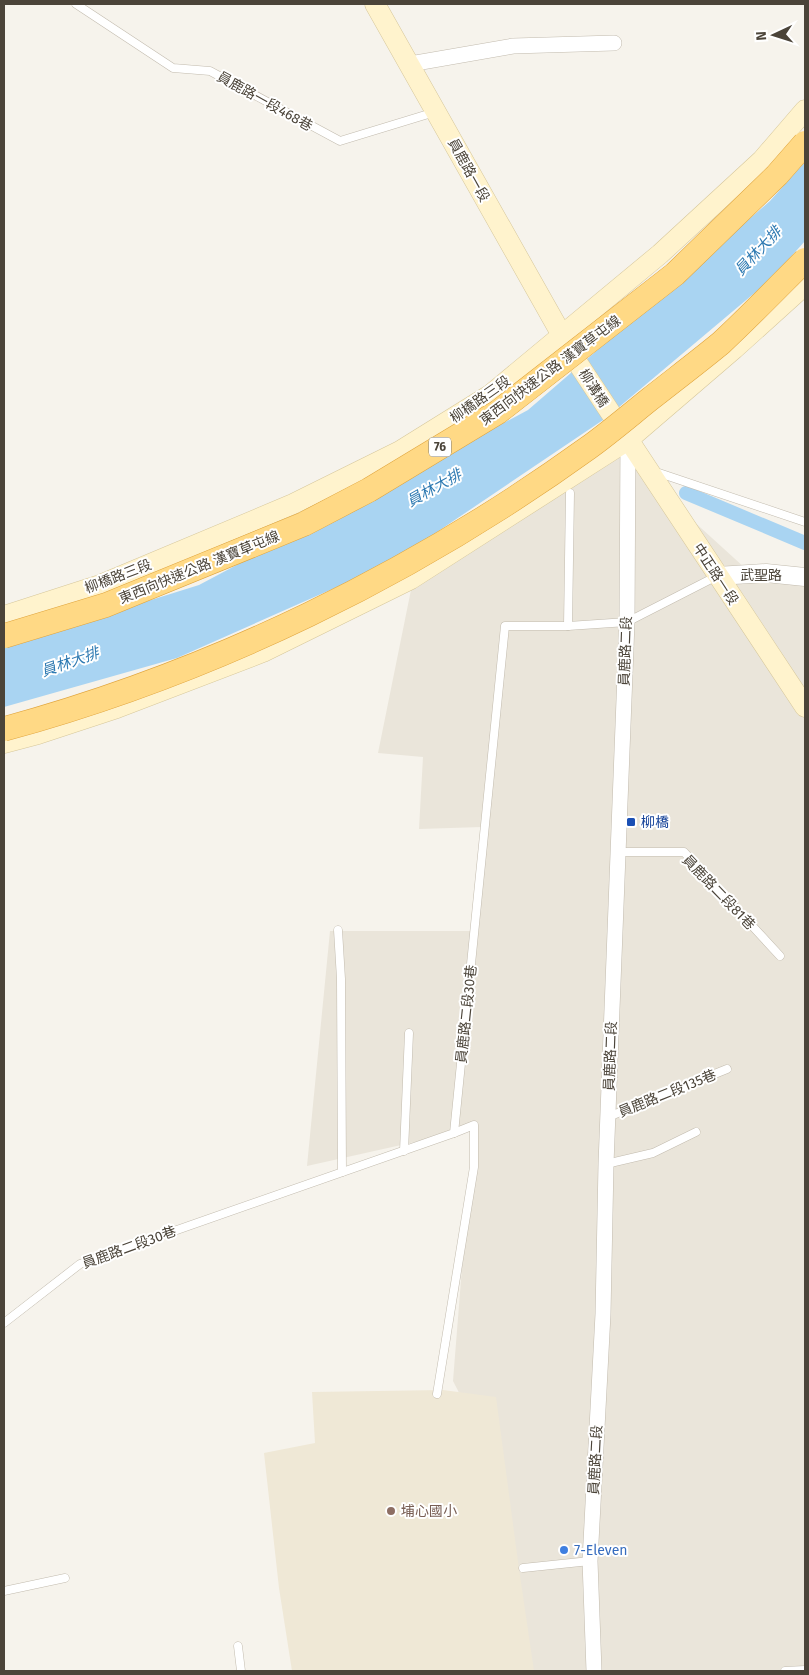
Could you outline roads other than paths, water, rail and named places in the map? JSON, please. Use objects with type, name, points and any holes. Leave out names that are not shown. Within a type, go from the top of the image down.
[{"type":"highway","name":"東西向快速公路 漢寶草屯線","points":[[4,636],[106,605],[304,524],[369,490],[498,412],[675,274],[777,175],[805,143]]},
{"type":"highway","points":[[4,729],[117,695],[244,644],[326,606],[398,569],[534,486],[590,447],[720,343],[805,260]]},
{"type":"main road","name":"員鹿路一段","points":[[375,4],[562,336]]},
{"type":"main road","name":"柳橋路三段","points":[[4,616],[100,584],[293,504],[400,451],[490,395],[667,248],[762,160],[805,110]]},
{"type":"main road","points":[[4,743],[117,708],[263,652],[411,579],[628,440],[805,285]]},
{"type":"main road","name":"柳溝橋","points":[[562,336],[628,440]]},
{"type":"main road","name":"中正路一段","points":[[628,440],[805,708]]},
{"type":"street","points":[[410,64],[513,46],[614,43]]},
{"type":"street","name":"員鹿路二段","points":[[594,1671],[590,1561],[603,1314],[606,1164],[627,622],[628,440]]},
{"type":"street","name":"武聖路","points":[[717,576],[766,573],[805,577]]},
{"type":"lane","name":"員鹿路一段468巷","points":[[76,4],[173,68],[210,71],[340,141],[436,111]]},
{"type":"lane","points":[[648,469],[805,522]]},
{"type":"lane","points":[[568,626],[570,493]]},
{"type":"lane","name":"員鹿路二段30巷","points":[[4,1323],[80,1264],[454,1133],[506,626],[568,626],[627,622],[717,576]]},
{"type":"lane","name":"員鹿路二段81巷","points":[[617,852],[684,852],[780,956]]},
{"type":"lane","points":[[338,930],[341,979],[342,1172]]},
{"type":"lane","points":[[404,1151],[409,1033]]},
{"type":"lane","name":"員鹿路二段135巷","points":[[608,1117],[726,1069]]},
{"type":"lane","points":[[437,1394],[474,1167],[474,1125],[454,1133]]},
{"type":"lane","points":[[606,1164],[653,1153],[696,1132]]},
{"type":"lane","points":[[523,1568],[590,1561]]},
{"type":"lane","points":[[4,1591],[65,1578]]},
{"type":"lane","points":[[238,1646],[241,1671]]},
{"type":"lane","points":[[785,1671],[805,1670]]},
{"type":"water","name":"員林大排","points":[[805,162],[805,241],[770,280],[606,418],[391,563],[177,658],[4,707],[4,646],[199,585],[528,410],[770,201]]},
{"type":"waterway","points":[[686,493],[805,543]]},
{"type":"place","name":"柳橋","points":[[631,822]]},
{"type":"place","name":"埔心國小","points":[[391,1511]]},
{"type":"place","name":"7-Eleven","points":[[564,1550]]}]
